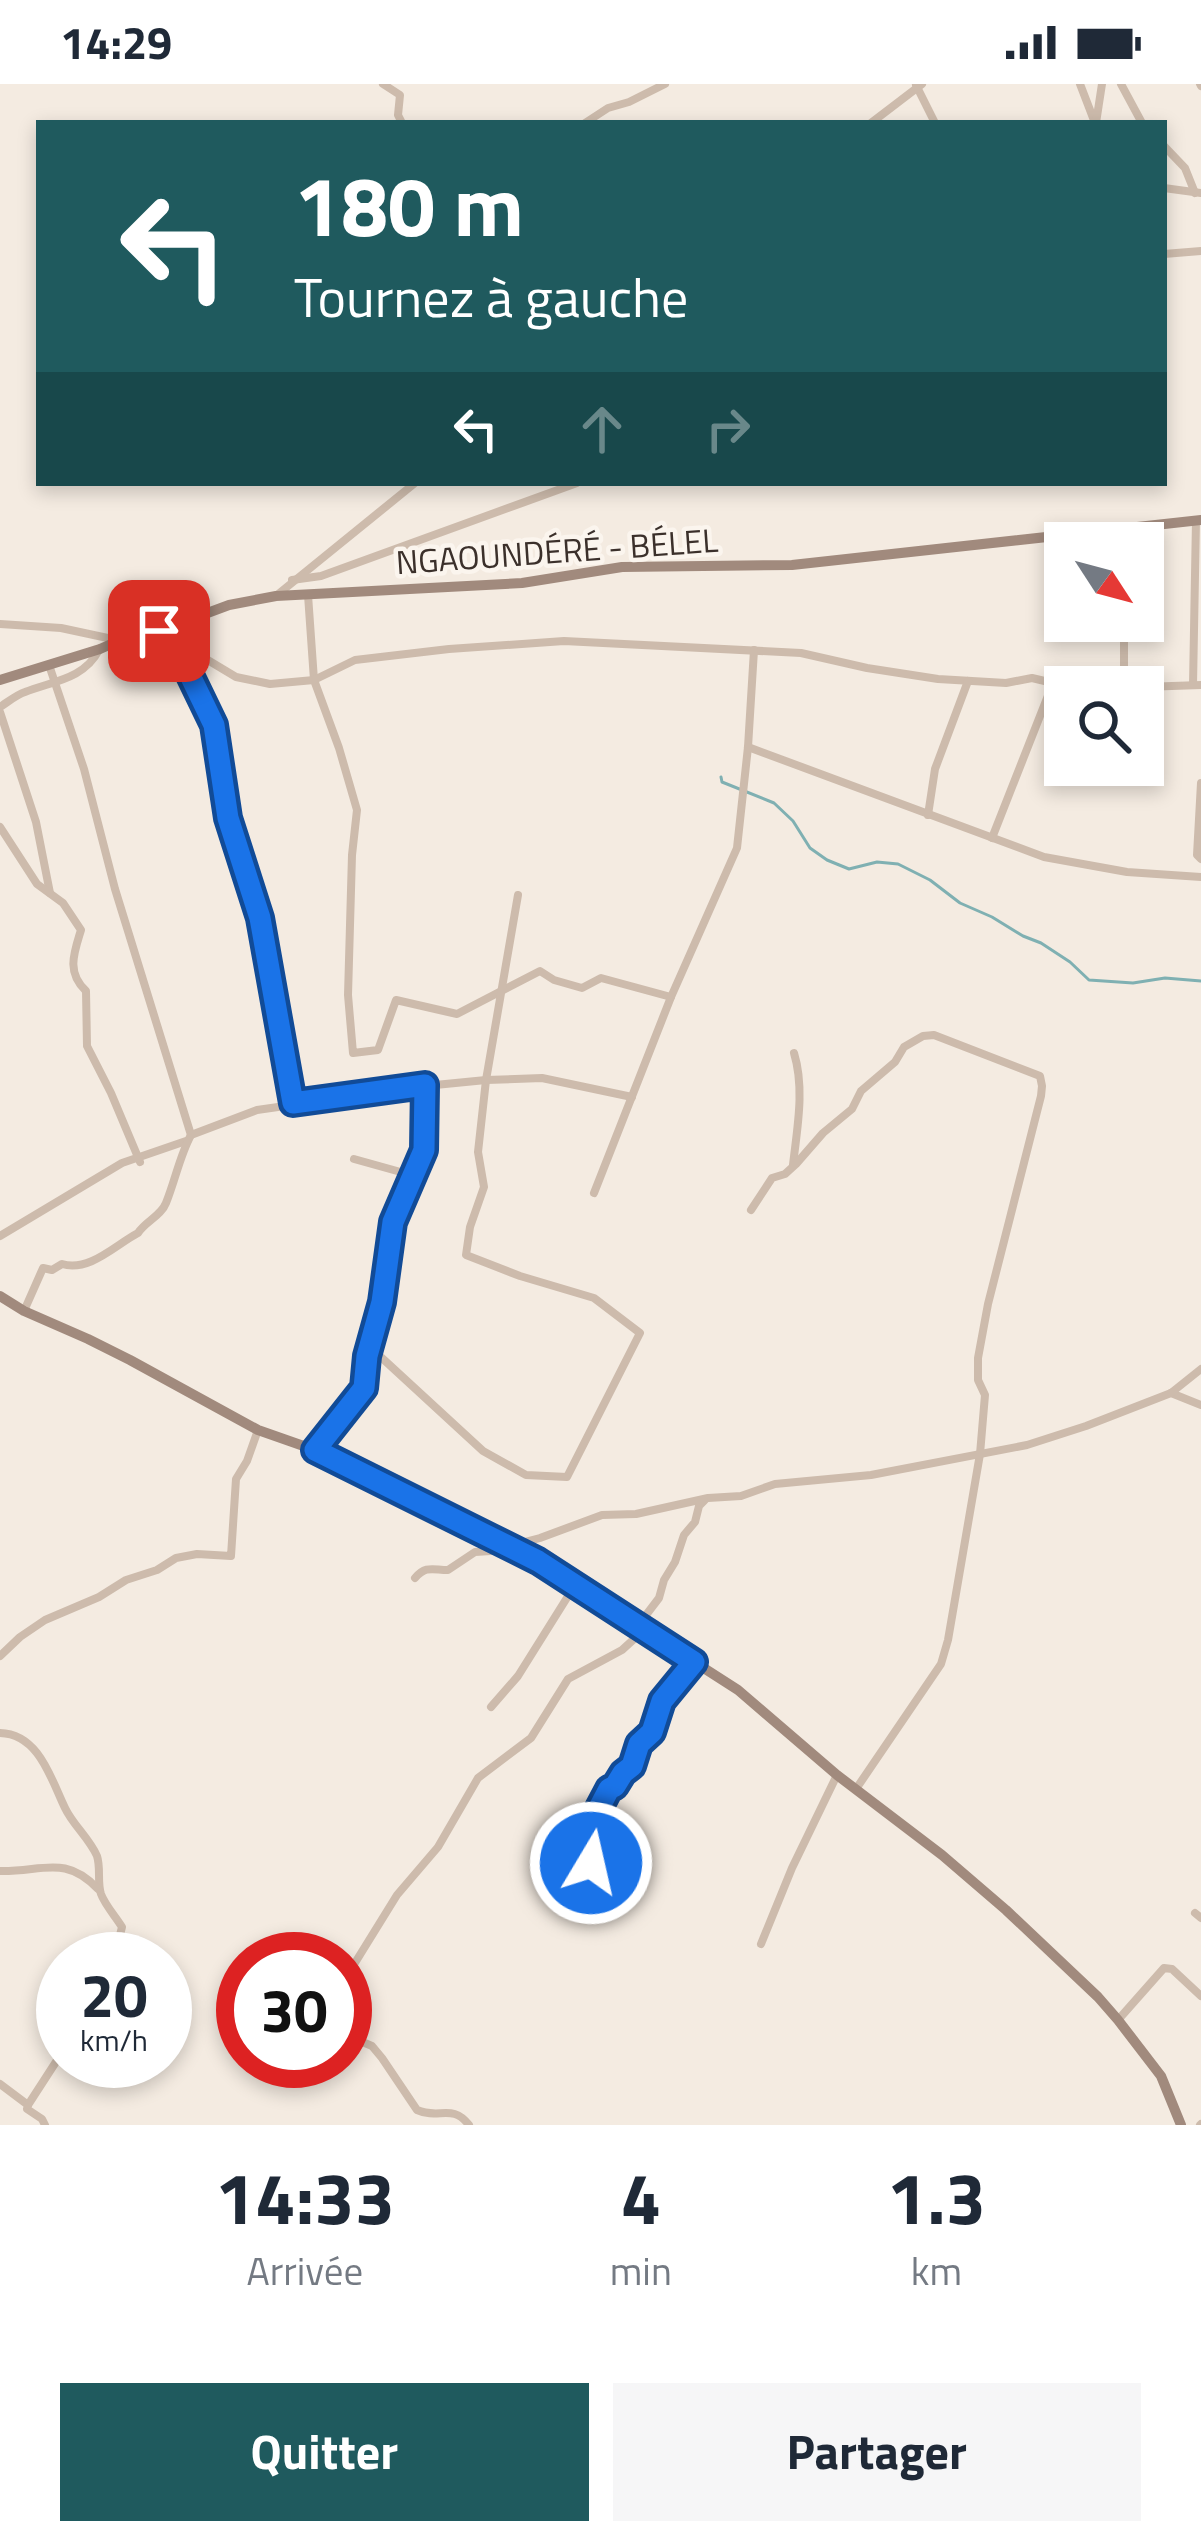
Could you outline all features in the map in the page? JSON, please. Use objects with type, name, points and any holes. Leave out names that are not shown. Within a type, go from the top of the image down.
[{"type":"street","points":[[383,84],[400,95],[400,120]]},
{"type":"street","points":[[590,120],[665,84]]},
{"type":"street","points":[[1080,84],[1094,120]]},
{"type":"street","points":[[1096,120],[1102,84]]},
{"type":"street","points":[[1121,84],[1140,120]]},
{"type":"street","points":[[875,120],[918,86],[934,120]]},
{"type":"street","points":[[1167,149],[1198,193]]},
{"type":"street","points":[[1167,188],[1198,193]]},
{"type":"street","points":[[1167,254],[1201,251]]},
{"type":"street","points":[[276,596],[411,486]]},
{"type":"street","points":[[292,580],[321,576],[569,486]]},
{"type":"street","points":[[1164,686],[1197,685],[1199,520]]},
{"type":"street","name":"NGAOUNDÉRÉ - BÉLEL","points":[[1164,524],[1199,520]]},
{"type":"street","name":"NGAOUNDÉRÉ - BÉLEL","points":[[0,680],[229,605],[276,596],[522,583],[622,567],[792,565],[1044,537]]},
{"type":"street","points":[[308,593],[314,680],[356,810],[348,995],[353,1053],[378,1050],[396,1000],[457,1014],[540,971],[582,988],[601,978],[671,997]]},
{"type":"street","points":[[0,624],[61,628],[118,641]]},
{"type":"street","points":[[159,631],[236,676],[270,684],[314,680],[355,660],[564,641],[801,652],[938,680],[1044,681]]},
{"type":"street","points":[[172,638],[214,725],[228,818],[260,918],[293,1103]]},
{"type":"street","points":[[50,893],[36,822],[0,710],[21,693],[91,665],[100,649]]},
{"type":"street","points":[[594,1193],[671,997],[737,848],[754,650]]},
{"type":"street","points":[[24,1312],[43,1268],[87,1264],[124,1244],[164,1210],[189,1138],[84,769],[49,665]]},
{"type":"street","points":[[928,815],[935,769],[968,681]]},
{"type":"street","points":[[992,838],[1044,708]]},
{"type":"street","points":[[748,747],[1043,856],[1127,872],[1201,878]]},
{"type":"street","points":[[1201,783],[1197,855],[1201,859]]},
{"type":"street","points":[[0,827],[37,884],[64,903],[81,930],[71,962],[77,982],[86,991],[87,1046],[139,1160]]},
{"type":"street","points":[[370,1347],[483,1451],[526,1475],[568,1477],[640,1333],[594,1298],[466,1255],[484,1187],[478,1152],[486,1080],[518,895]]},
{"type":"street","points":[[751,1210],[772,1178],[785,1174],[852,1109],[861,1091],[895,1063],[904,1047],[922,1036],[934,1034],[1040,1076],[1041,1096],[978,1358],[978,1380],[985,1395],[980,1454],[948,1640],[941,1664],[856,1789]]},
{"type":"street","points":[[793,1166],[800,1112],[794,1053]]},
{"type":"street","points":[[0,1236],[122,1163],[257,1110],[425,1085],[542,1078],[632,1097]]},
{"type":"street","points":[[315,1450],[364,1388],[393,1222],[424,1150],[425,1085]]},
{"type":"street","points":[[354,1159],[415,1176]]},
{"type":"street","points":[[0,1296],[258,1430],[315,1450],[507,1545],[738,1690],[837,1775],[942,1855],[1098,1996],[1161,2076],[1181,2125]]},
{"type":"street","points":[[415,1578],[424,1569],[448,1570],[475,1552],[540,1538],[602,1515],[636,1514],[708,1498],[741,1496],[775,1484],[872,1474],[1027,1445],[1171,1393],[1201,1369]]},
{"type":"street","points":[[1171,1393],[1201,1405]]},
{"type":"street","points":[[0,1656],[46,1620],[176,1558],[231,1556],[236,1479],[258,1430]]},
{"type":"street","points":[[644,1630],[643,1619],[659,1598],[684,1535],[708,1498]]},
{"type":"street","points":[[491,1707],[518,1676],[574,1585]]},
{"type":"street","points":[[372,1935],[397,1895],[438,1847],[478,1778],[531,1738],[568,1679],[622,1650],[644,1630]]},
{"type":"street","points":[[591,1863],[588,1839],[599,1808],[609,1789],[632,1766],[639,1744],[652,1732],[662,1701],[694,1662]]},
{"type":"street","points":[[0,1733],[17,1735],[53,1776],[68,1815],[98,1858],[101,1893]]},
{"type":"street","points":[[760,1944],[837,1775]]},
{"type":"street","points":[[0,1871],[62,1866],[76,1870],[101,1893],[121,1932]]},
{"type":"street","points":[[1118,2020],[1164,1968],[1172,1969],[1201,1996]]},
{"type":"street","points":[[372,2047],[417,2110],[456,2113],[469,2125]]},
{"type":"street","points":[[0,2084],[28,2105]]},
{"type":"street","points":[[39,2088],[26,2109],[44,2125]]},
{"type":"waterway","points":[[721,777],[722,782],[774,803],[810,848],[827,860],[849,869],[877,862],[898,864],[960,903],[1041,943],[1089,980],[1201,981]]},
{"type":"route","points":[[159,631],[172,638],[214,725],[228,818],[260,918],[293,1103],[425,1085],[424,1150],[393,1222],[364,1388],[315,1450],[538,1561],[694,1662],[662,1701],[652,1732],[639,1744],[632,1766],[609,1789],[599,1808],[589,1831],[591,1863]]}]
